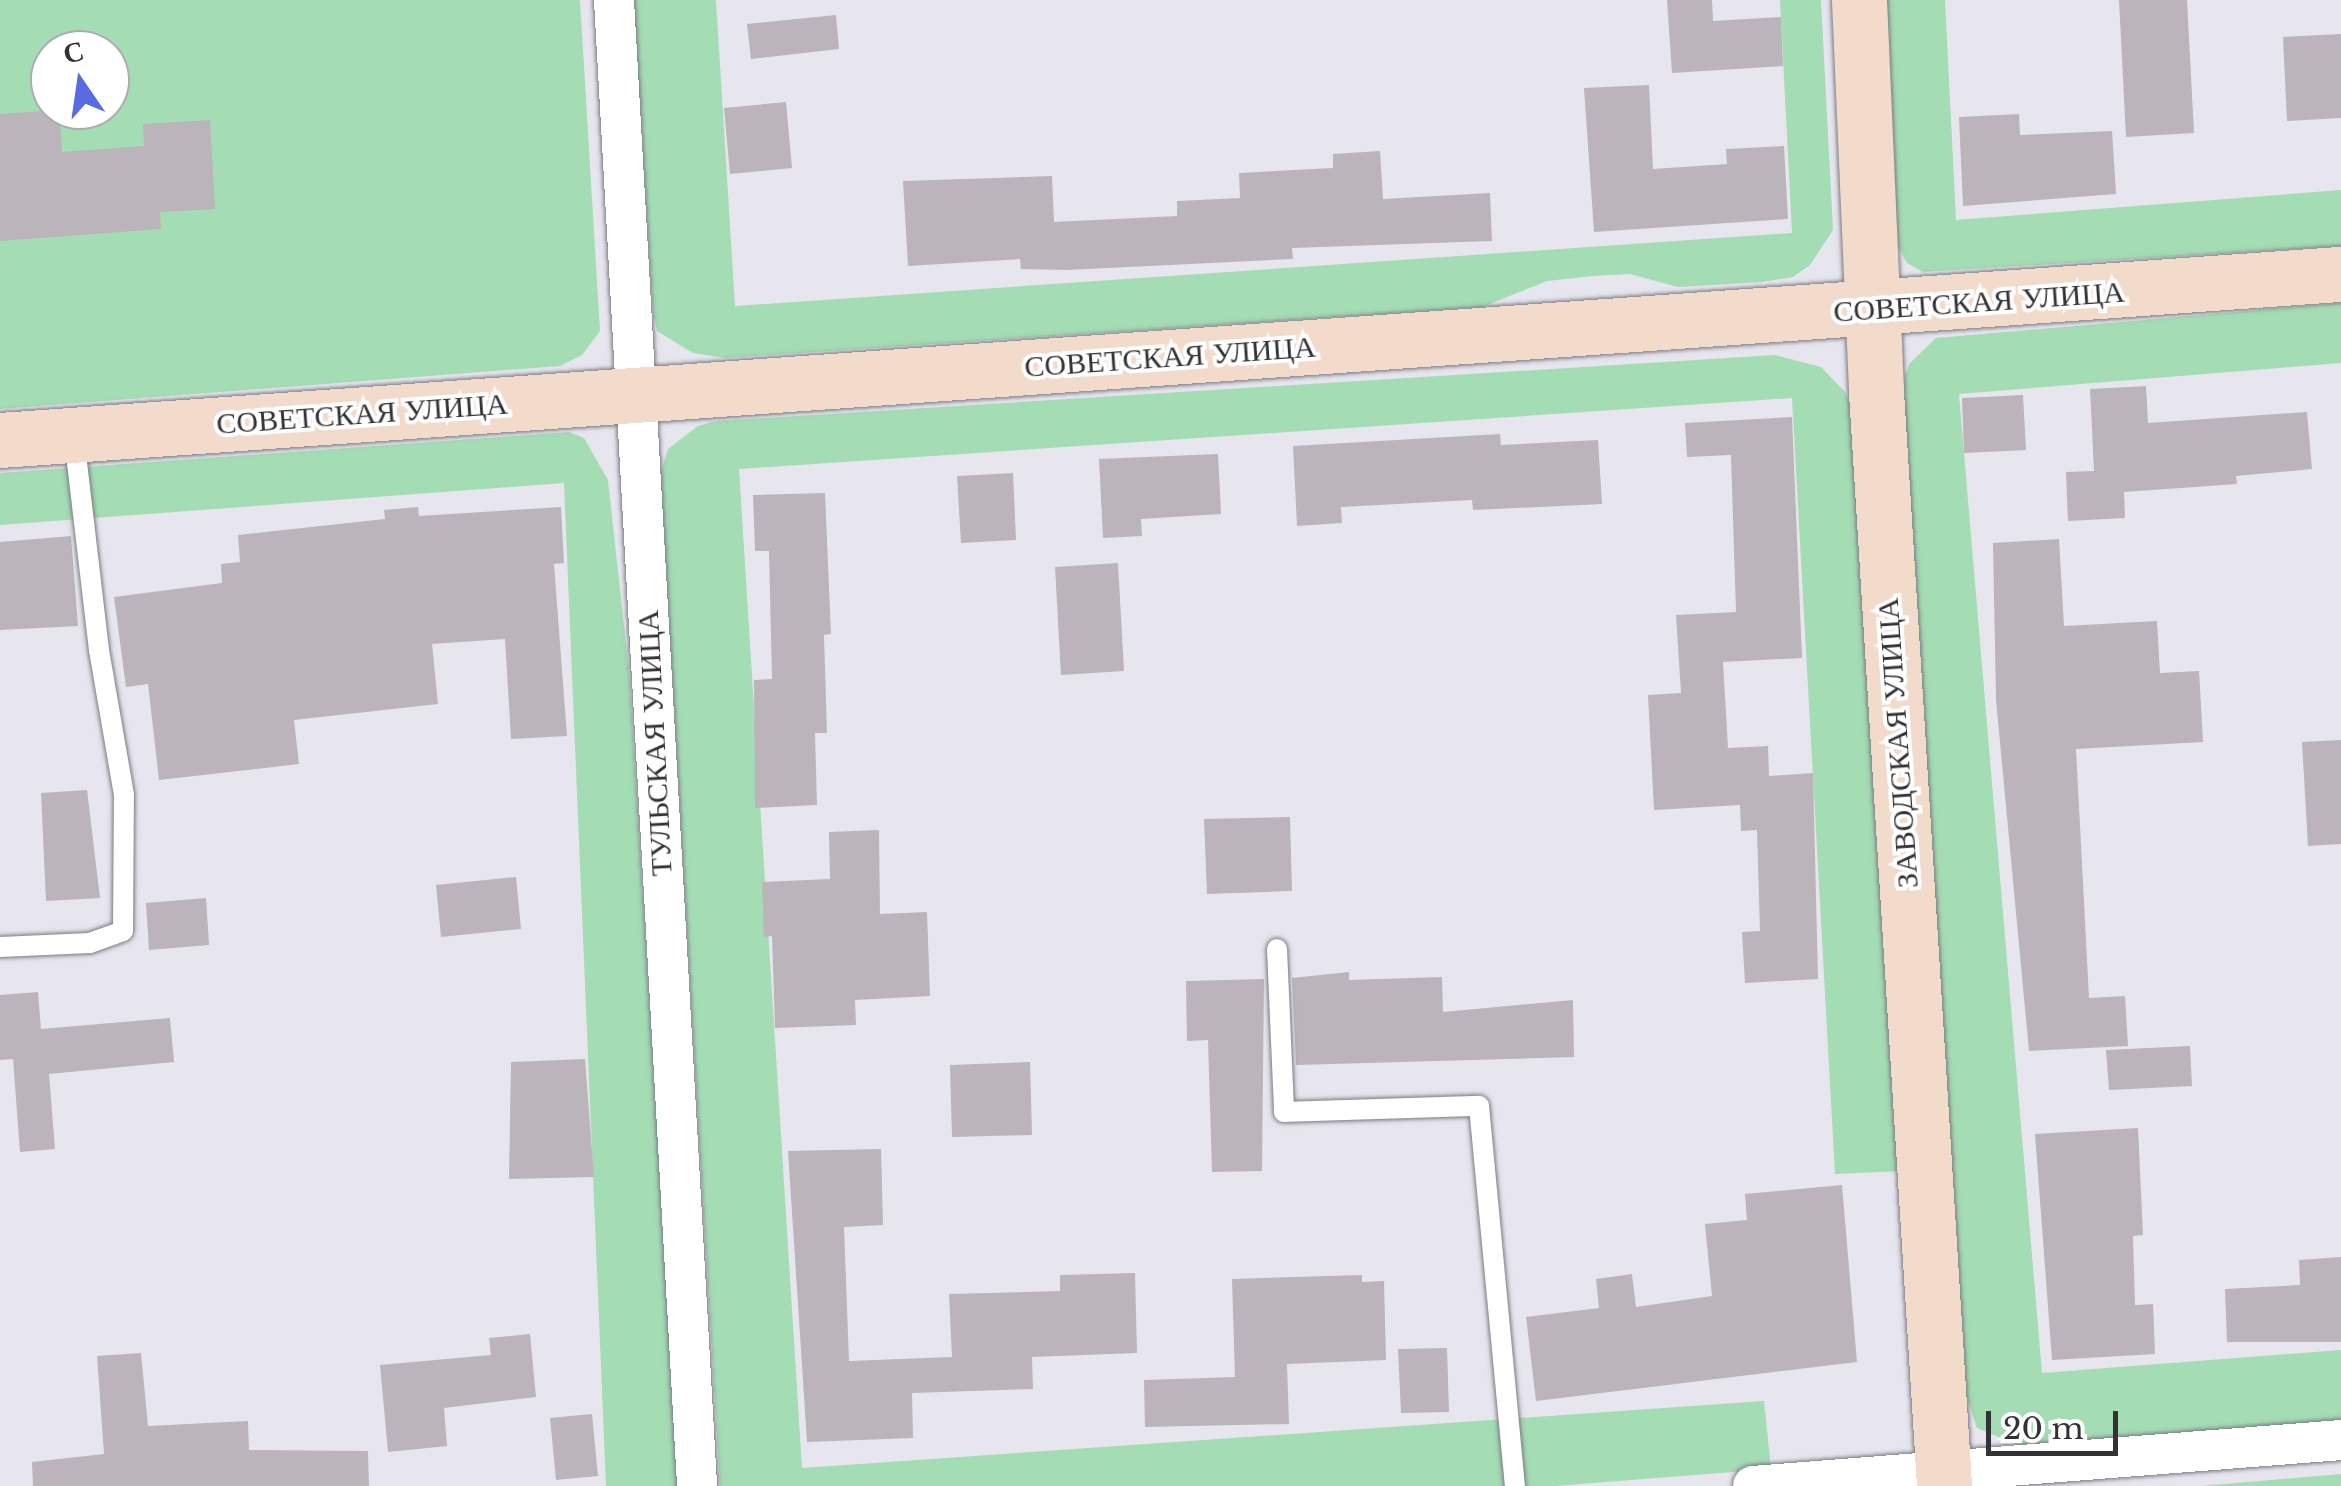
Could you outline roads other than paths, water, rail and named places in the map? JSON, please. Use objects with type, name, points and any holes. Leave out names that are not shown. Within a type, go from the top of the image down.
[{"type":"street","name":"ТУЛЬСКАЯ УЛИЦА","points":[[614,0],[697,1486]]},
{"type":"street","name":"ЗАВОДСКАЯ УЛИЦА","points":[[1859,0],[1944,1479]]},
{"type":"street","name":"СОВЕТСКАЯ УЛИЦА","points":[[0,440],[2341,274]]},
{"type":"street","points":[[1752,1486],[1944,1479],[2341,1440]]},
{"type":"lane","points":[[0,947],[90,943],[123,931],[124,795],[99,650],[74,434]]},
{"type":"lane","points":[[1277,949],[1284,1112],[1479,1106],[1515,1486]]}]
